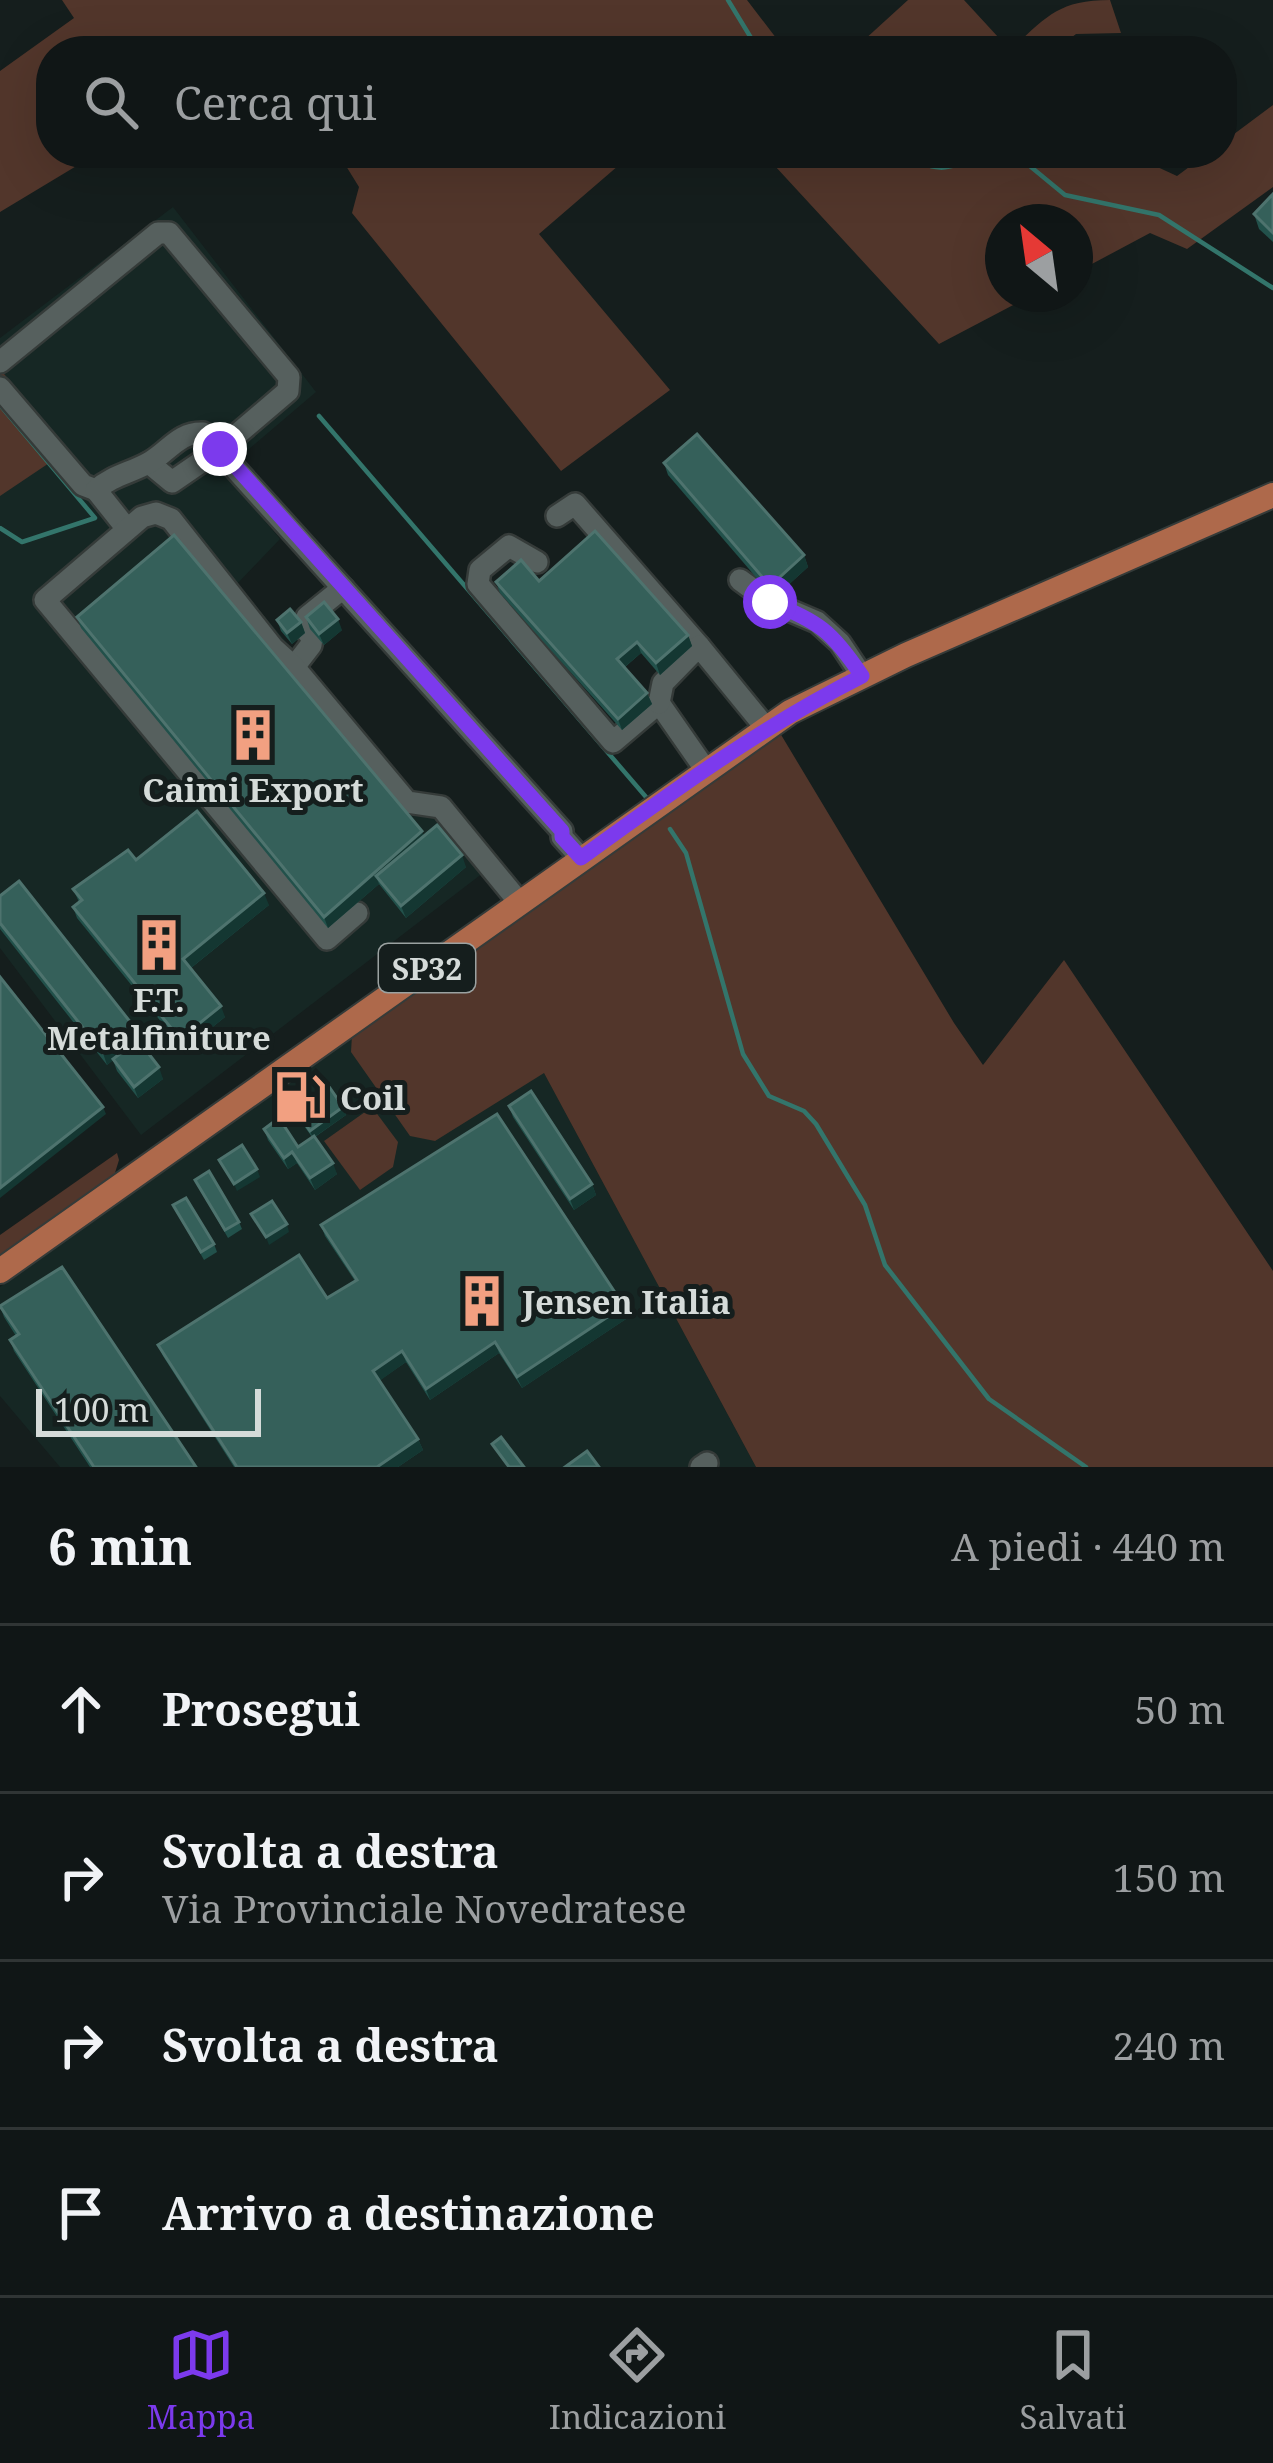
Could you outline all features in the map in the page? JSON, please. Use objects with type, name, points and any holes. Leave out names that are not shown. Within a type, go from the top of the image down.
[{"type":"main road","name":"SP32","points":[[0,1271],[766,728],[862,676],[1273,495]]},
{"type":"lane","points":[[0,362],[158,233],[169,233],[289,377],[288,391],[220,449],[172,482],[149,463]]},
{"type":"lane","points":[[0,388],[82,485],[96,490],[128,530]]},
{"type":"lane","points":[[96,490],[112,476],[149,463],[191,432],[202,433],[562,831],[581,858]]},
{"type":"lane","points":[[557,516],[575,504],[766,728]]},
{"type":"lane","points":[[357,913],[327,939],[46,600],[142,517],[156,513],[171,519],[273,648],[407,802],[441,807],[519,902]]},
{"type":"lane","points":[[537,562],[508,546],[479,571],[478,584],[614,742],[659,703],[663,683],[699,646]]},
{"type":"lane","points":[[740,580],[770,602],[817,622],[840,643],[862,676]]},
{"type":"lane","points":[[294,667],[311,645],[304,627],[307,617],[343,588]]},
{"type":"lane","points":[[659,703],[705,769]]},
{"type":"shaded area","points":[[62,0],[747,0],[775,36],[49,36],[74,18]]},
{"type":"shaded area","points":[[908,0],[964,0],[997,36],[868,36]]},
{"type":"shaded area","points":[[1110,0],[1121,33],[1025,36],[1065,7]]},
{"type":"shaded area","points":[[36,45],[36,168],[73,168],[0,212],[0,71]]},
{"type":"shaded area","points":[[1273,105],[1273,187],[1187,249],[1150,233],[1093,263],[1093,204],[985,204],[985,312],[1000,312],[939,344],[777,168],[1160,168],[1177,176],[1188,168],[1237,168],[1237,132]]},
{"type":"shaded area","points":[[347,168],[616,168],[539,234],[670,390],[561,471],[352,213],[359,187]]},
{"type":"shaded area","points":[[173,207],[316,392],[223,471],[280,539],[237,584],[483,873],[141,1135],[0,948],[0,338]]},
{"type":"shaded area","points":[[0,369],[67,451],[0,496]]},
{"type":"shaded area","points":[[780,733],[983,1065],[1064,960],[1273,1271],[1273,1467],[756,1467],[544,1073],[435,1141],[410,1136],[351,1052],[352,1035],[422,981],[477,948]]},
{"type":"shaded area","points":[[477,948],[756,1467],[60,1467],[0,1396],[0,1287]]},
{"type":"shaded area","points":[[372,1107],[398,1142],[393,1167],[360,1190],[324,1141]]},
{"type":"shaded area","points":[[117,1153],[114,1176],[0,1258],[0,1235]]},
{"type":"building","points":[[1273,194],[1273,233],[1254,214]]},
{"type":"building","points":[[697,434],[804,555],[770,586],[664,463]]},
{"type":"building","points":[[595,531],[688,635],[656,663],[637,642],[617,659],[647,693],[618,719],[496,582],[521,560],[539,581]]},
{"type":"building","name":"Caimi Export","points":[[174,535],[422,831],[324,917],[77,617]]},
{"type":"building","points":[[324,602],[338,619],[319,634],[306,617]]},
{"type":"building","points":[[290,609],[301,622],[287,633],[277,620]]},
{"type":"building","name":"F.T. Metalfiniture","points":[[197,811],[264,893],[183,959],[221,1006],[180,1039],[73,907],[82,900],[73,889],[128,850],[136,860]]},
{"type":"building","points":[[437,825],[462,855],[401,906],[376,876]]},
{"type":"building","points":[[19,881],[135,1028],[103,1053],[0,923],[0,896]]},
{"type":"building","points":[[0,977],[103,1107],[0,1188]]},
{"type":"building","points":[[138,1040],[159,1067],[134,1087],[113,1059]]},
{"type":"building","points":[[330,1088],[343,1107],[310,1131],[297,1112]]},
{"type":"building","points":[[531,1091],[592,1184],[570,1199],[509,1106]]},
{"type":"building","name":"Jensen Italia","points":[[497,1114],[624,1306],[517,1377],[495,1342],[426,1389],[402,1351],[373,1371],[418,1439],[377,1467],[237,1467],[158,1345],[299,1255],[327,1298],[357,1280],[321,1225]]},
{"type":"building","points":[[279,1118],[298,1147],[314,1136],[333,1163],[310,1178],[292,1152],[284,1158],[264,1129]]},
{"type":"building","points":[[242,1145],[257,1169],[234,1184],[219,1160]]},
{"type":"building","points":[[209,1171],[239,1222],[225,1230],[195,1180]]},
{"type":"building","points":[[186,1198],[214,1244],[201,1252],[173,1205]]},
{"type":"building","points":[[272,1201],[287,1224],[266,1237],[251,1214]]},
{"type":"building","points":[[62,1267],[196,1467],[94,1467],[10,1340],[19,1334],[0,1306]]},
{"type":"building","points":[[501,1437],[524,1467],[509,1467],[492,1444]]},
{"type":"building","points":[[587,1451],[599,1467],[565,1467]]},
{"type":"waterway","points":[[728,0],[750,36]]},
{"type":"waterway","points":[[1032,168],[1065,195],[1159,215],[1273,288]]},
{"type":"waterway","points":[[0,405],[95,518],[22,542],[0,528]]},
{"type":"waterway","points":[[319,416],[646,797]]},
{"type":"waterway","points":[[670,829],[686,853],[743,1054],[769,1096],[804,1111],[816,1124],[865,1205],[885,1265],[989,1399],[1086,1467]]},
{"type":"place","name":"Caimi Export","points":[[253,735]]},
{"type":"place","name":"F.T. Metalfiniture","points":[[159,945]]},
{"type":"place","name":"Coil","points":[[300,1097]]},
{"type":"place","name":"Jensen Italia","points":[[482,1301]]},
{"type":"route","points":[[220,449],[562,831],[581,858],[742,743],[790,712],[862,676],[840,643],[817,622],[770,602]]}]
